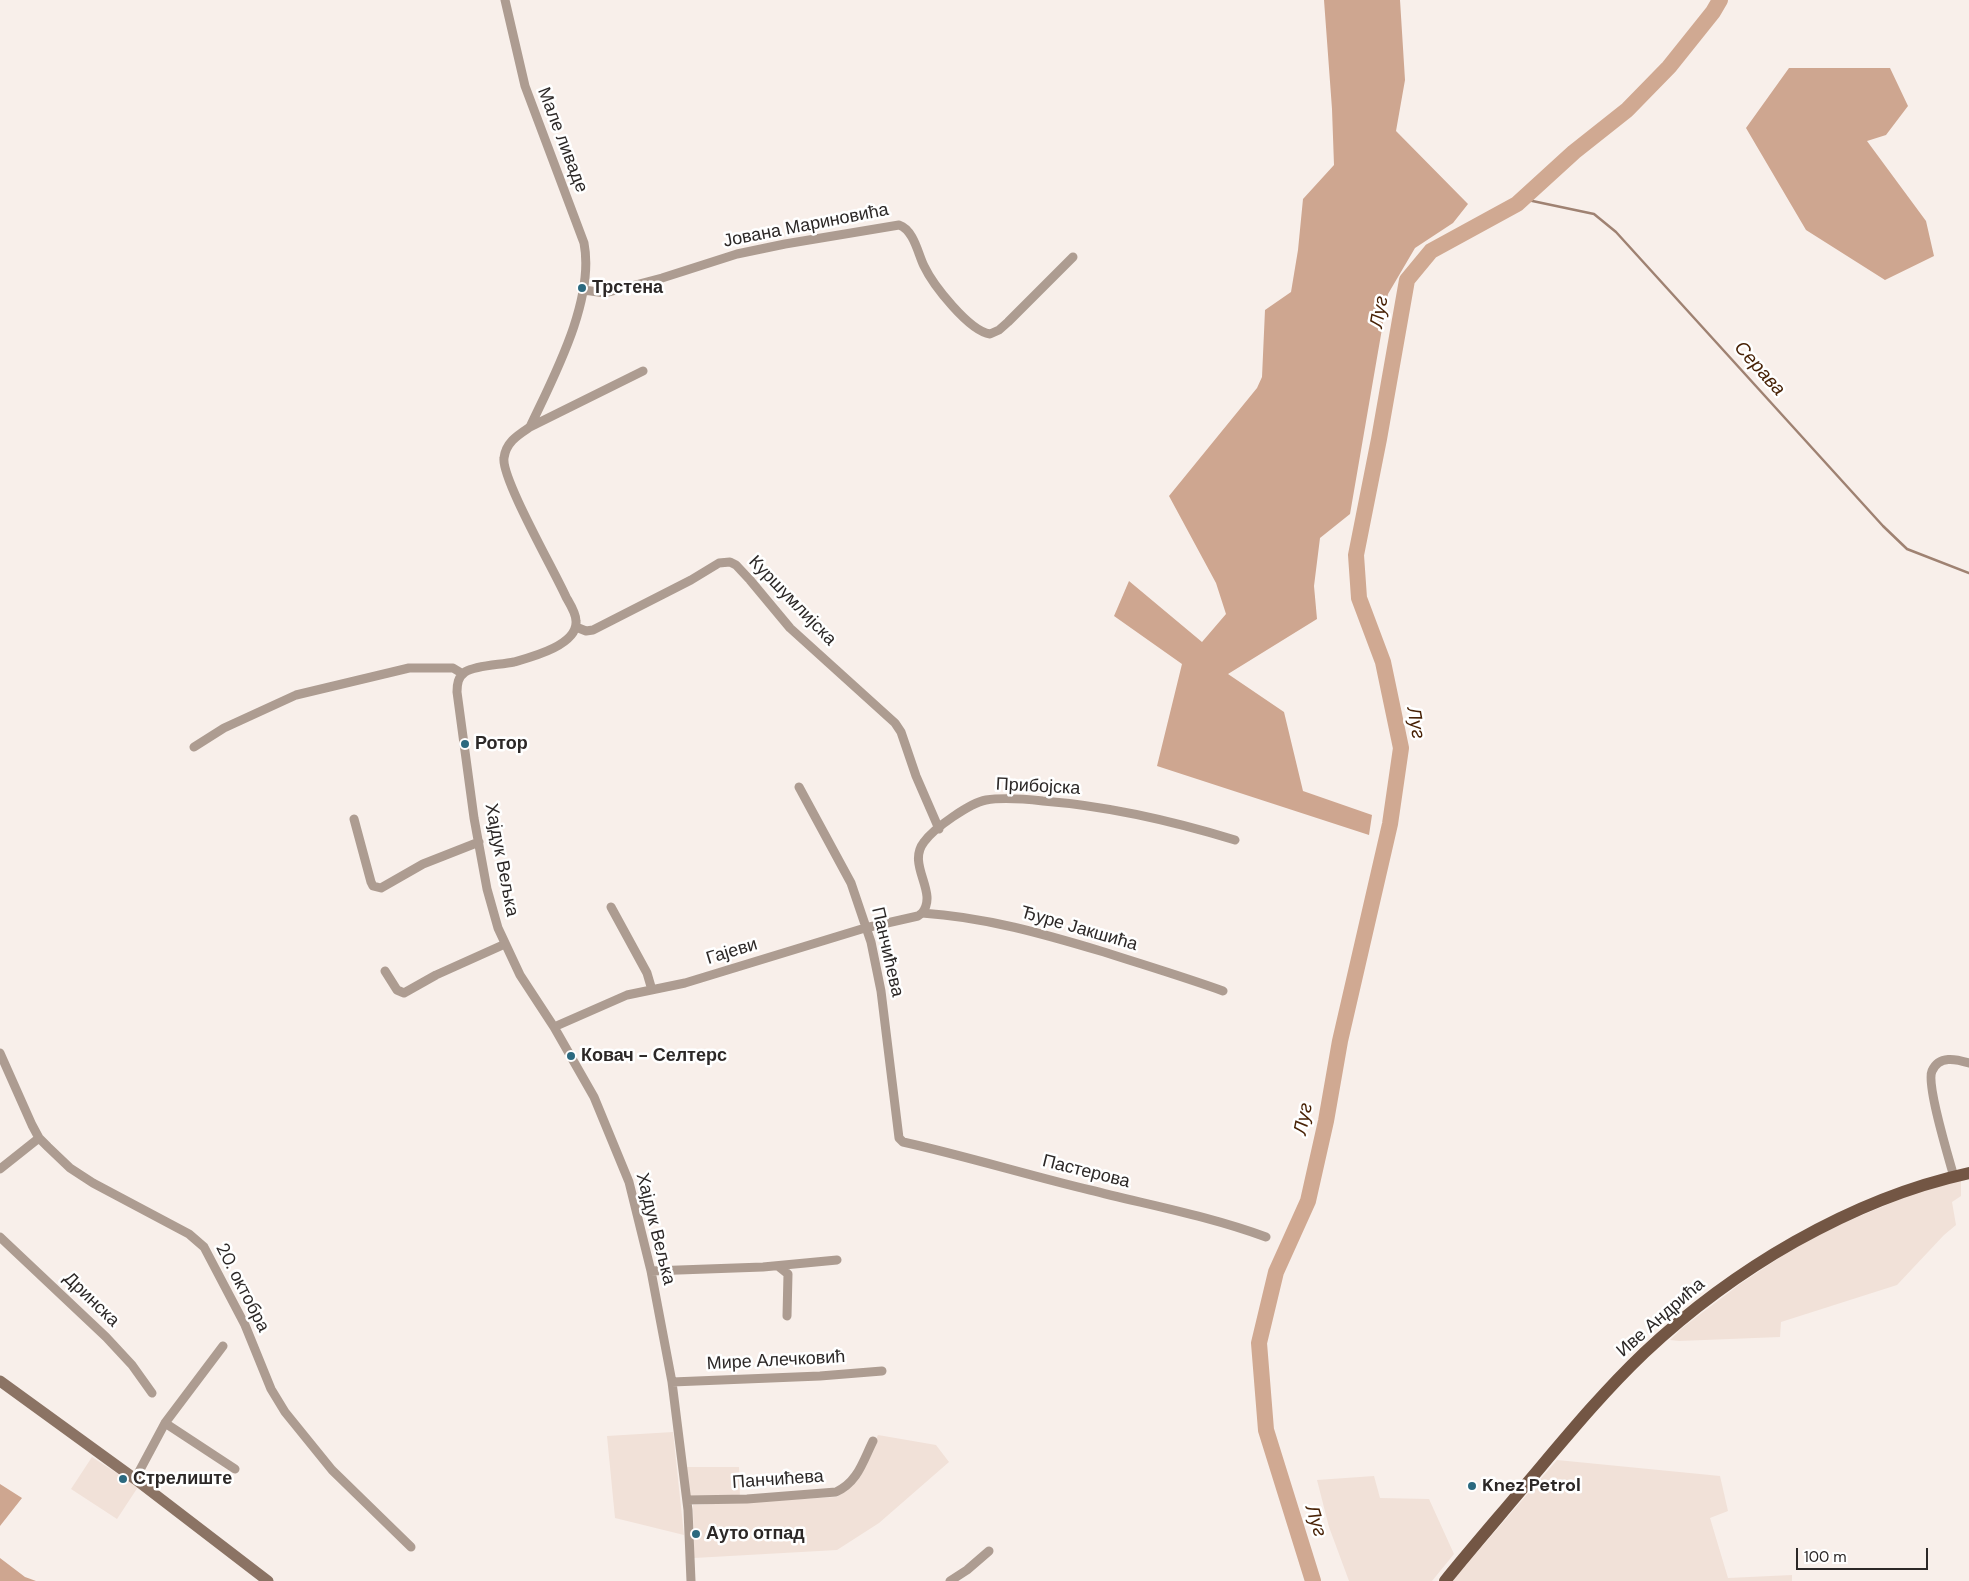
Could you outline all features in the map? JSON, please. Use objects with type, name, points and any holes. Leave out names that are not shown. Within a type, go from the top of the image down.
[{"type":"main road","name":"Иве Андрића","points":[[1444,1581],[1602,1396],[1645,1353],[1706,1300],[1759,1263],[1819,1229],[1883,1200],[1969,1173]]},
{"type":"main road","points":[[0,1381],[135,1479],[268,1581]]},
{"type":"street","name":"Мале ливаде","points":[[505,0],[525,86],[584,242],[586,253],[584,290]]},
{"type":"street","name":"Јована Мариновића","points":[[584,290],[605,293],[662,278],[737,254],[804,240],[899,225],[907,230],[911,236],[924,267],[942,294],[979,330],[990,334],[999,330],[1008,322],[1073,257]]},
{"type":"street","points":[[530,427],[562,358],[584,290]]},
{"type":"street","points":[[194,747],[224,728],[296,696],[409,668],[453,668],[463,674],[469,670],[514,662],[561,645],[572,637],[576,628],[572,609],[510,481],[504,458],[514,437],[530,427],[643,371]]},
{"type":"street","name":"Куршумлијска","points":[[576,628],[586,631],[593,630],[691,580],[719,563],[733,563],[750,580],[790,628],[895,723],[901,732],[916,776],[938,829]]},
{"type":"street","name":"Хајдук Вељка","points":[[463,674],[457,684],[457,692],[487,889],[498,928],[520,975],[554,1027],[594,1097],[629,1182],[651,1271],[672,1382],[687,1500],[691,1581]]},
{"type":"street","name":"Панчићева","points":[[799,787],[851,883],[873,950],[881,991],[898,1138]]},
{"type":"street","name":"Прибојска","points":[[922,913],[927,904],[927,898],[917,856],[924,841],[938,829],[982,801],[1032,800],[1119,811],[1235,840]]},
{"type":"street","points":[[354,819],[371,882],[373,886],[381,888],[423,864],[479,842]]},
{"type":"street","points":[[611,907],[647,973],[652,990]]},
{"type":"street","name":"Гајеви","points":[[554,1027],[626,995],[685,983],[865,928],[918,916],[922,913]]},
{"type":"street","name":"Ђуре Јакшића","points":[[922,913],[965,917],[1022,928],[1177,975],[1223,991]]},
{"type":"street","points":[[385,972],[397,990],[404,993],[436,975],[505,944]]},
{"type":"street","name":"20. октобра","points":[[0,1053],[39,1138],[70,1168],[93,1183],[189,1234],[204,1247],[245,1325],[271,1389],[285,1412],[332,1470],[411,1547]]},
{"type":"street","points":[[1954,1177],[1937,1113],[1931,1073],[1936,1065],[1948,1059],[1969,1063]]},
{"type":"street","points":[[0,1169],[39,1138]]},
{"type":"street","name":"Пастерова","points":[[898,1138],[903,1142],[956,1154],[1060,1183],[1210,1219],[1266,1237]]},
{"type":"street","name":"Дринска","points":[[1,1241],[106,1337],[132,1365],[152,1393]]},
{"type":"street","points":[[651,1271],[778,1266],[837,1260]]},
{"type":"street","points":[[778,1266],[788,1274],[787,1316]]},
{"type":"street","points":[[135,1479],[166,1423],[223,1346]]},
{"type":"street","name":"Мире Алечковић","points":[[672,1382],[820,1376],[882,1371]]},
{"type":"street","points":[[166,1423],[236,1469]]},
{"type":"street","name":"Панчићева","points":[[687,1500],[748,1499],[836,1492],[848,1486],[856,1478],[873,1440]]},
{"type":"street","points":[[950,1581],[967,1570],[989,1551]]},
{"type":"shaded area","points":[[1324,0],[1400,0],[1405,80],[1396,131],[1468,204],[1453,223],[1415,248],[1388,294],[1350,514],[1320,538],[1314,586],[1317,619],[1228,674],[1284,712],[1303,791],[1372,815],[1369,835],[1157,766],[1182,664],[1114,616],[1129,581],[1202,642],[1226,614],[1216,583],[1169,496],[1257,388],[1262,377],[1265,310],[1291,292],[1298,250],[1303,199],[1334,165]]},
{"type":"shaded area","points":[[1789,68],[1890,68],[1908,106],[1886,135],[1867,141],[1926,221],[1934,256],[1885,280],[1806,230],[1746,128]]},
{"type":"shaded area","points":[[1961,1179],[1961,1196],[1952,1202],[1956,1225],[1944,1235],[1897,1285],[1781,1322],[1780,1337],[1670,1340],[1682,1328],[1740,1284],[1812,1236],[1932,1186]]},
{"type":"shaded area","points":[[673,1432],[684,1535],[615,1518],[607,1436]]},
{"type":"shaded area","points":[[878,1435],[936,1445],[949,1462],[879,1523],[837,1550],[694,1558],[693,1505],[837,1497],[851,1487],[859,1477]]},
{"type":"shaded area","points":[[92,1457],[138,1487],[117,1519],[71,1489]]},
{"type":"shaded area","points":[[1557,1460],[1720,1476],[1728,1511],[1710,1518],[1728,1578],[1792,1575],[1792,1581],[1452,1581]]},
{"type":"shaded area","points":[[686,1467],[739,1467],[740,1498],[690,1497]]},
{"type":"shaded area","points":[[1374,1476],[1380,1498],[1429,1499],[1454,1554],[1432,1581],[1349,1581],[1329,1527],[1317,1480]]},
{"type":"shaded area","points":[[0,1484],[22,1498],[0,1526]]},
{"type":"shaded area","points":[[0,1558],[25,1577],[36,1581],[0,1581]]},
{"type":"waterway","name":"Луг","points":[[1313,1581],[1266,1430],[1259,1343],[1276,1272],[1308,1201],[1326,1121],[1340,1041],[1390,824],[1401,748],[1383,662],[1359,598],[1356,555],[1407,280],[1431,251],[1517,204],[1574,152],[1627,110],[1669,67],[1713,12],[1720,0]]},
{"type":"waterway","name":"Серава","points":[[1523,199],[1594,214],[1616,232],[1883,526],[1907,549],[1969,573]]},
{"type":"place","name":"Трстена","points":[[582,288]]},
{"type":"place","name":"Ротор","points":[[465,744]]},
{"type":"place","name":"Ковач - Селтерс","points":[[571,1056]]},
{"type":"place","name":"Стрелиште","points":[[123,1479]]},
{"type":"place","name":"Knez Petrol","points":[[1472,1486]]},
{"type":"place","name":"Ауто отпад","points":[[696,1534]]}]
